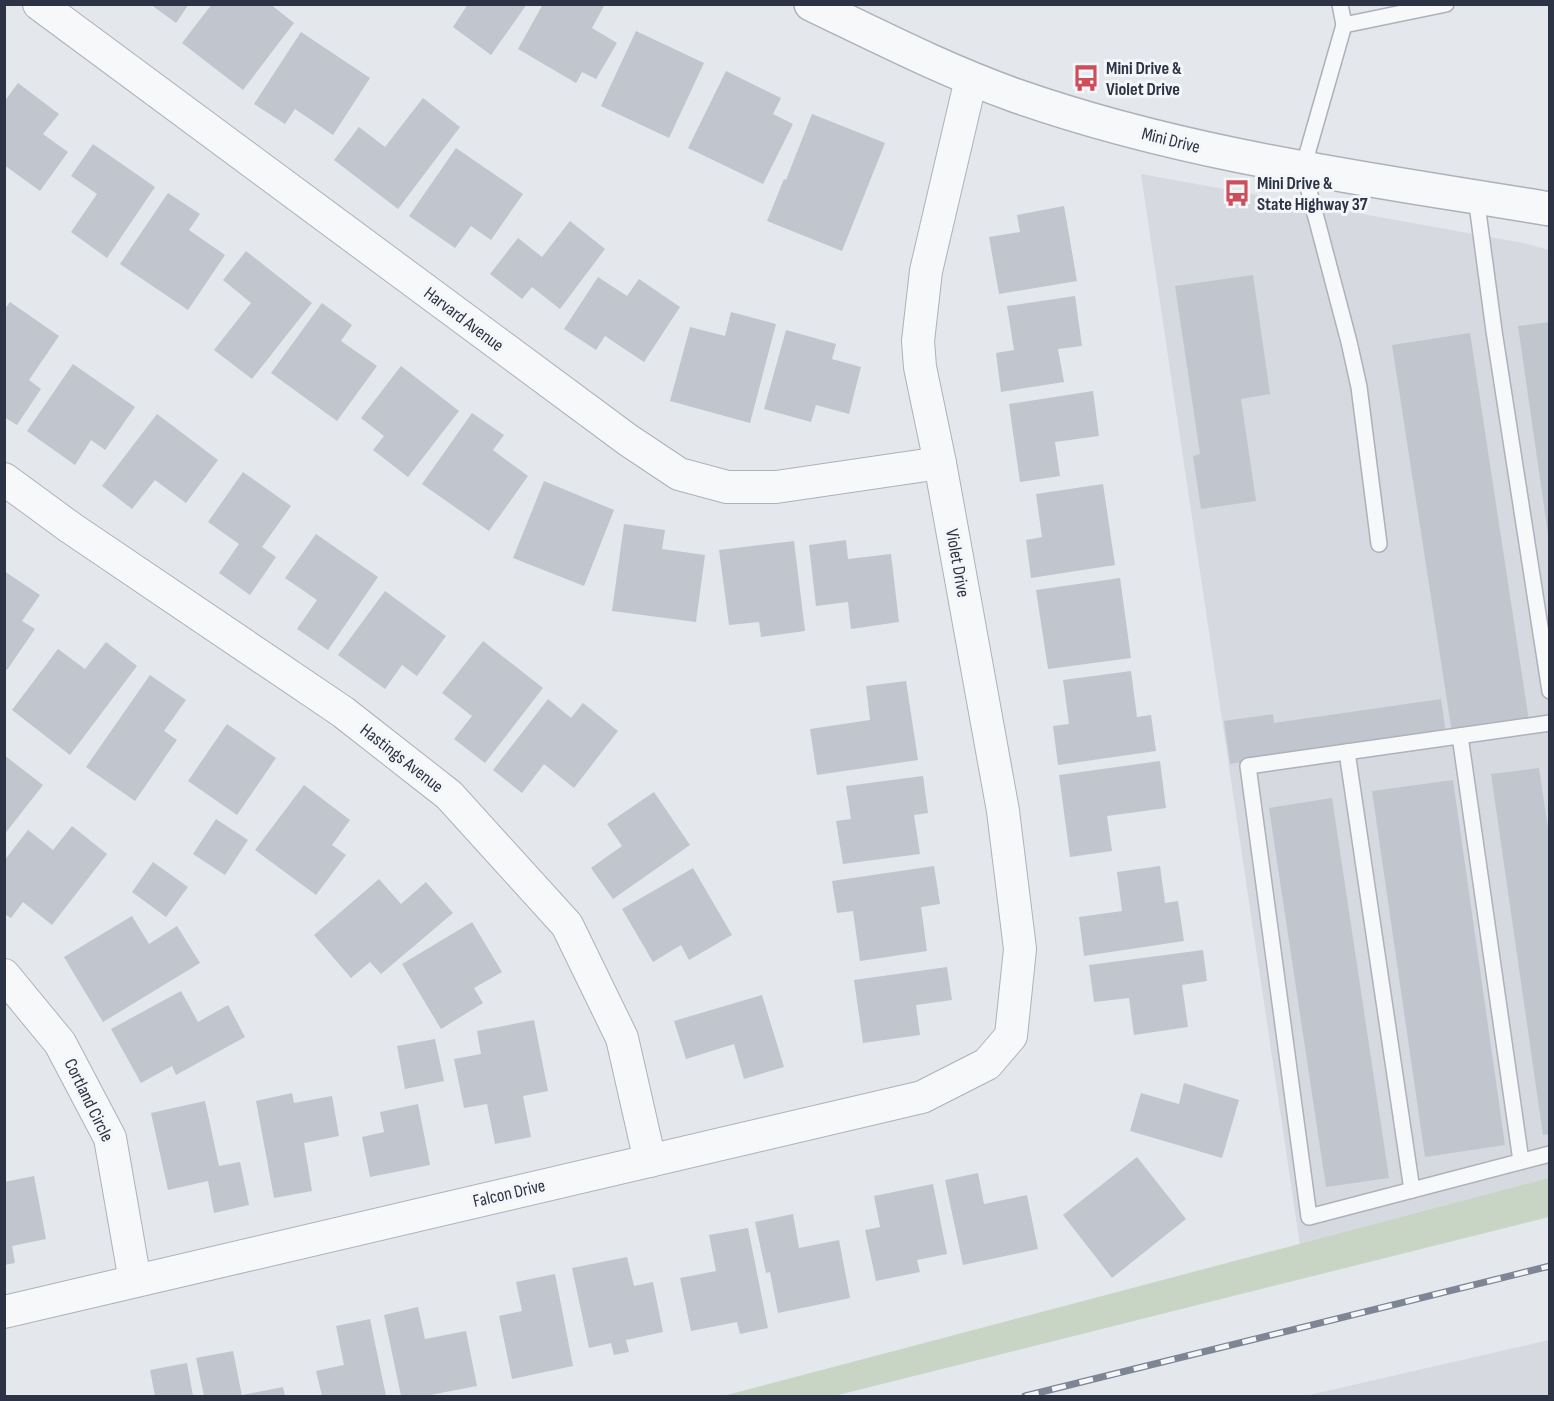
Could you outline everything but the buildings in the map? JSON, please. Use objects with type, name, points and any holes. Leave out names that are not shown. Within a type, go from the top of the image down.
[{"type":"street","name":"Harvard Avenue","points":[[39,4],[628,440],[679,474],[727,487],[776,487],[940,463]]},
{"type":"street","name":"Mini Drive","points":[[811,4],[971,79],[1096,121],[1180,143],[1303,168],[1550,209]]},
{"type":"street","name":"Violet Drive","points":[[971,79],[926,271],[918,341],[920,368],[940,463],[1003,811],[1020,949],[1011,1036],[1001,1047]]},
{"type":"street","name":"Hastings Avenue","points":[[4,479],[71,528],[343,712],[449,795],[567,925],[622,1038],[650,1161]]},
{"type":"street","name":"Cortland Circle","points":[[4,975],[60,1043],[110,1138],[135,1281]]},
{"type":"street","name":"Falcon Drive","points":[[4,1312],[922,1097],[987,1064],[1001,1047]]},
{"type":"lane","points":[[1340,4],[1344,25],[1303,168],[1350,342],[1359,387],[1379,544]]},
{"type":"lane","points":[[1344,25],[1446,4]]},
{"type":"lane","points":[[1476,197],[1494,332],[1550,691]]},
{"type":"lane","points":[[1550,723],[1248,766],[1309,1217],[1550,1154]]},
{"type":"lane","points":[[1460,736],[1521,1161]]},
{"type":"lane","points":[[1347,752],[1412,1190]]},
{"type":"shaded area","points":[[1141,174],[1523,243],[1549,250],[1549,1178],[1300,1245]]},
{"type":"shaded area","points":[[1549,1340],[1549,1396],[1305,1396]]},
{"type":"green space","points":[[1549,1178],[1549,1217],[834,1396],[723,1396]]},
{"type":"railway","points":[[1025,1396],[1550,1266]]},
{"type":"place","name":"Mini Drive & Violet Drive","points":[[1086,78]]},
{"type":"place","name":"Mini Drive & State Highway 37","points":[[1237,193]]}]
